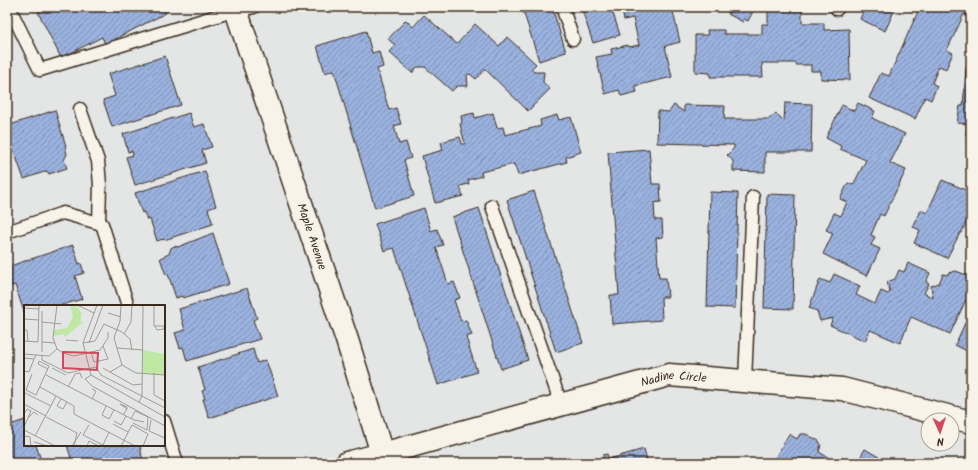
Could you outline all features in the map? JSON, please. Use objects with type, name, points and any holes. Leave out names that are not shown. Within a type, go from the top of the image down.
[{"type":"street","name":"Maple Avenue","points":[[242,8],[275,131],[347,340],[383,458]]},
{"type":"street","name":"Nadine Circle","points":[[347,463],[383,458],[561,404],[669,375],[842,389],[971,422]]},
{"type":"lane","points":[[9,7],[40,70],[242,8]]},
{"type":"lane","points":[[562,7],[573,39]]},
{"type":"lane","points":[[80,109],[98,161],[100,185],[99,223]]},
{"type":"lane","points":[[745,381],[752,197]]},
{"type":"lane","points":[[492,206],[561,404]]},
{"type":"lane","points":[[7,232],[63,213],[102,224],[128,305]]},
{"type":"lane","points":[[165,424],[177,463]]},
{"type":"building","points":[[48,7],[163,7],[166,13],[105,44],[102,37],[61,58],[38,12]]},
{"type":"building","points":[[522,7],[552,7],[566,52],[539,61]]},
{"type":"building","points":[[581,7],[611,7],[620,35],[593,43]]},
{"type":"building","points":[[621,7],[672,7],[680,42],[665,46],[672,77],[635,86],[637,92],[621,96],[619,90],[605,94],[596,57],[612,54],[611,49],[628,45],[629,47],[639,45],[633,18],[624,20]]},
{"type":"building","points":[[722,7],[755,7],[748,21],[744,19],[743,22],[728,14],[729,11]]},
{"type":"building","points":[[783,7],[799,7],[799,9],[802,9],[802,23],[824,23],[824,30],[849,29],[850,80],[821,79],[821,71],[811,71],[811,65],[796,65],[796,63],[762,63],[763,77],[710,77],[710,73],[695,72],[695,35],[708,35],[707,30],[724,30],[724,34],[762,34],[762,24],[768,24],[768,10],[783,9]]},
{"type":"building","points":[[865,7],[896,7],[885,31],[860,19]]},
{"type":"building","points":[[920,7],[971,7],[971,12],[969,16],[964,14],[947,50],[953,53],[946,69],[939,66],[932,83],[937,86],[931,100],[925,97],[915,119],[869,98],[881,73],[889,76]]},
{"type":"building","points":[[424,15],[457,44],[475,24],[499,46],[507,37],[536,64],[531,69],[534,72],[544,72],[543,82],[550,89],[528,111],[485,69],[476,79],[470,74],[467,75],[468,86],[457,86],[452,91],[425,67],[417,67],[412,73],[389,52],[395,45],[388,39],[406,20],[413,27]]},
{"type":"building","points":[[366,31],[372,53],[379,51],[383,67],[377,69],[389,110],[396,108],[401,124],[394,126],[399,144],[406,142],[411,158],[404,160],[414,196],[375,208],[334,70],[325,73],[317,46]]},
{"type":"building","points":[[165,56],[181,105],[112,127],[103,100],[115,96],[108,74]]},
{"type":"building","points":[[966,68],[971,68],[971,135],[966,135],[967,124],[957,123],[960,106],[963,106]]},
{"type":"building","points":[[785,103],[812,104],[811,152],[765,152],[765,172],[733,171],[733,161],[727,155],[734,148],[734,145],[657,143],[658,111],[669,112],[674,105],[684,112],[684,105],[725,106],[724,119],[769,119],[776,113],[784,121]]},
{"type":"building","points":[[858,103],[875,111],[872,118],[905,134],[890,163],[906,170],[884,216],[880,214],[871,235],[875,237],[871,245],[880,249],[867,276],[823,254],[833,233],[826,230],[834,213],[841,216],[847,202],[840,199],[848,183],[853,185],[866,160],[840,149],[841,146],[826,138],[842,105],[854,111]]},
{"type":"building","points":[[55,110],[66,146],[67,154],[64,160],[67,168],[49,174],[47,171],[24,179],[7,132],[7,126]]},
{"type":"building","points":[[189,113],[194,127],[204,124],[212,147],[202,150],[206,163],[135,185],[126,157],[133,155],[132,151],[128,152],[123,134]]},
{"type":"building","points":[[474,113],[475,118],[493,113],[497,128],[503,127],[505,135],[541,126],[540,120],[557,115],[559,120],[571,117],[581,152],[566,157],[567,162],[518,175],[514,164],[481,172],[482,176],[468,180],[469,184],[460,186],[463,196],[435,203],[422,156],[443,150],[441,142],[460,137],[462,144],[465,144],[460,124],[462,123],[461,116]]},
{"type":"building","points":[[649,149],[652,184],[660,184],[661,202],[654,203],[655,220],[662,220],[663,237],[656,238],[659,278],[666,278],[668,297],[661,297],[662,320],[612,324],[610,295],[619,295],[608,152]]},
{"type":"building","points":[[7,161],[12,176],[7,178]]},
{"type":"building","points":[[205,171],[216,206],[208,209],[213,224],[157,241],[150,219],[147,220],[144,212],[142,213],[135,193]]},
{"type":"building","points":[[942,180],[971,192],[971,220],[968,219],[947,258],[914,243],[920,230],[913,227],[921,210],[927,213]]},
{"type":"building","points":[[534,191],[583,343],[556,352],[507,200]]},
{"type":"building","points":[[710,192],[738,193],[735,308],[707,307]]},
{"type":"building","points":[[767,194],[795,195],[793,309],[764,308]]},
{"type":"building","points":[[424,208],[431,231],[437,229],[443,245],[436,247],[448,284],[454,282],[460,298],[454,300],[461,321],[466,320],[472,335],[466,337],[477,372],[438,385],[394,248],[384,251],[375,224]]},
{"type":"building","points":[[479,208],[528,360],[501,369],[452,217]]},
{"type":"building","points":[[213,233],[229,284],[183,298],[182,296],[176,298],[168,274],[166,275],[160,258],[169,254],[171,248],[174,246],[178,247]]},
{"type":"building","points":[[73,245],[79,264],[81,263],[84,273],[75,276],[82,299],[62,305],[24,305],[24,312],[15,285],[7,287],[7,267]]},
{"type":"building","points":[[908,263],[930,273],[926,282],[929,284],[924,293],[933,298],[931,286],[939,283],[943,274],[947,275],[948,273],[956,271],[969,276],[971,289],[950,334],[911,317],[900,343],[870,330],[865,341],[830,325],[833,318],[820,321],[817,311],[809,308],[820,279],[830,283],[834,274],[860,286],[856,295],[875,304],[881,291],[888,294],[890,292],[887,282],[895,279],[899,270],[904,272]]},
{"type":"building","points":[[247,288],[257,318],[253,320],[260,339],[187,361],[183,347],[180,348],[175,333],[185,330],[179,309]]},
{"type":"building","points":[[971,310],[971,353],[955,345]]},
{"type":"building","points":[[253,349],[257,363],[266,360],[278,396],[209,418],[203,399],[205,399],[202,391],[205,390],[198,367]]},
{"type":"building","points":[[24,420],[24,446],[36,446],[42,463],[7,463],[7,426]]},
{"type":"building","points":[[789,434],[797,439],[800,434],[806,434],[819,441],[821,445],[819,452],[838,463],[772,463]]},
{"type":"building","points":[[67,446],[140,446],[143,463],[65,463],[64,461],[71,458]]},
{"type":"building","points":[[644,449],[648,463],[595,463],[604,460],[603,455],[607,454],[609,459]]},
{"type":"building","points":[[865,449],[889,463],[857,463]]},
{"type":"building","points":[[679,457],[681,463],[658,463]]}]
